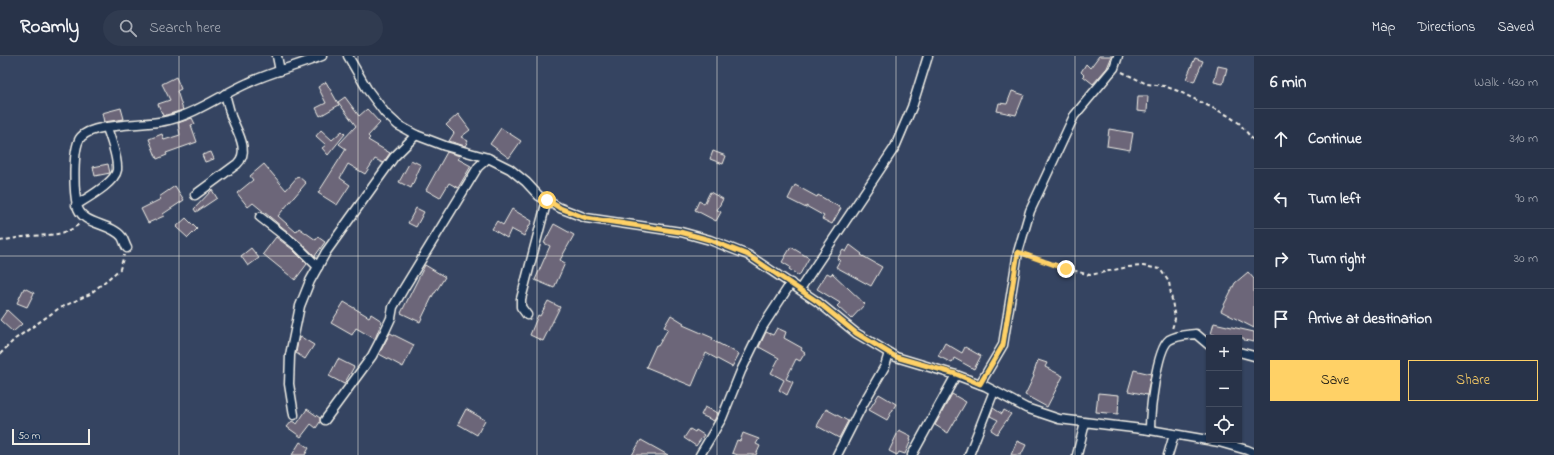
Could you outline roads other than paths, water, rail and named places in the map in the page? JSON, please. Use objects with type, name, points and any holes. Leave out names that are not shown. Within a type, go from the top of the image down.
[{"type":"street","points":[[277,56],[280,71]]},
{"type":"street","points":[[127,248],[122,237],[115,231],[86,218],[79,212],[76,205],[74,166],[77,143],[80,137],[87,132],[107,128],[168,121],[190,113],[249,82],[322,56]]},
{"type":"street","points":[[348,56],[367,89],[385,113],[398,125],[416,135],[445,146],[488,158],[510,169],[526,182],[539,196],[560,208],[586,218],[680,232],[710,240],[748,255],[800,289],[856,333],[896,357],[956,374],[980,384],[1026,408],[1059,419],[1150,430],[1219,442],[1247,450],[1254,454]]},
{"type":"street","points":[[800,289],[896,147],[912,107],[928,56]]},
{"type":"street","points":[[980,384],[1003,345],[1018,252],[1030,211],[1074,116],[1114,68],[1118,56]]},
{"type":"street","points":[[195,196],[237,164],[243,153],[242,142],[231,116],[225,94]]},
{"type":"street","points":[[76,205],[97,191],[115,176],[117,170],[114,148],[107,128]]},
{"type":"street","points":[[294,415],[289,384],[290,355],[300,306],[310,281],[326,252],[394,157],[416,135]]},
{"type":"street","points":[[325,420],[372,356],[391,318],[393,307],[400,294],[478,167],[488,158]]},
{"type":"street","points":[[527,315],[521,307],[521,299],[547,200]]},
{"type":"street","points":[[260,217],[296,244],[318,267]]},
{"type":"street","points":[[700,455],[722,418],[763,326],[791,283]]},
{"type":"street","points":[[1150,430],[1150,411],[1155,382],[1162,352],[1169,340],[1183,335],[1196,334],[1206,342]]},
{"type":"street","points":[[837,455],[863,404],[885,366],[889,353]]},
{"type":"street","points":[[1242,353],[1254,356]]},
{"type":"street","points":[[912,455],[956,374]]},
{"type":"street","points":[[969,455],[994,391]]},
{"type":"street","points":[[1076,455],[1085,423]]},
{"type":"street","points":[[1168,455],[1174,435]]}]
